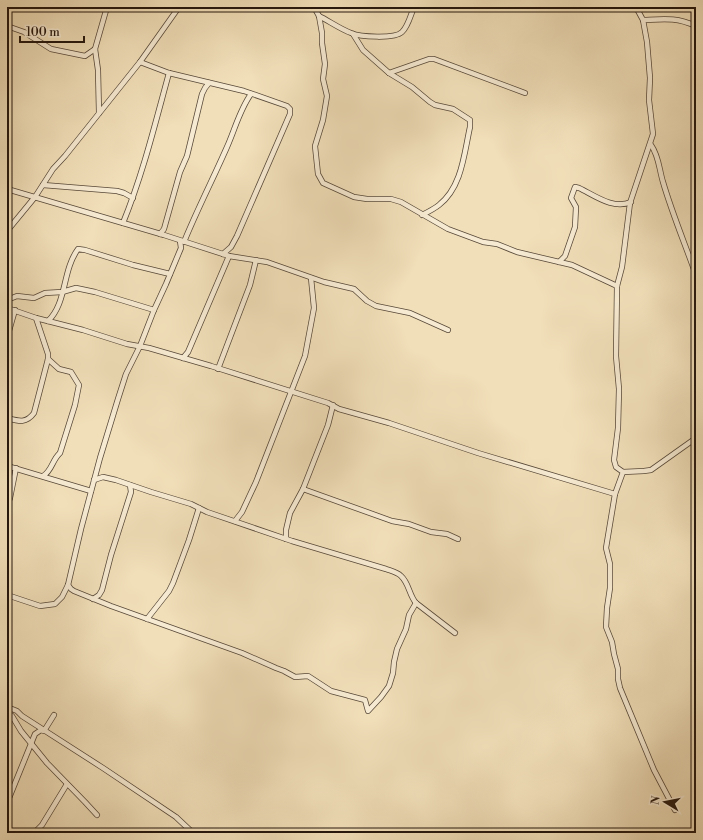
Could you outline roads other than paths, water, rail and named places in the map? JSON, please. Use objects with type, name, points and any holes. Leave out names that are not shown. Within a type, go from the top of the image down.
[{"type":"street","points":[[99,113],[98,70],[95,49],[106,7]]},
{"type":"street","points":[[7,230],[35,197],[53,169],[140,62],[179,7]]},
{"type":"street","points":[[314,7],[319,16],[322,33],[324,64],[323,79],[327,96],[323,120],[315,146],[318,174],[323,183],[354,197],[367,199],[391,199],[401,202],[448,229],[483,242],[498,244],[516,252],[572,265],[618,286]]},
{"type":"street","points":[[319,16],[353,34],[380,37],[402,33],[414,7]]},
{"type":"street","points":[[636,7],[643,20],[647,42],[650,78],[649,100],[653,134],[651,145],[628,212],[622,267],[618,286],[616,356],[619,389],[618,428],[614,460],[616,467],[623,472],[651,470],[696,438]]},
{"type":"street","points":[[643,20],[675,19],[696,26]]},
{"type":"street","points":[[7,26],[24,32],[51,49],[85,56],[95,49]]},
{"type":"street","points":[[353,34],[362,50],[389,72],[412,87],[430,102],[453,109],[470,120],[470,127],[455,186],[439,205],[422,215]]},
{"type":"street","points":[[389,72],[429,59],[434,59],[524,92]]},
{"type":"street","points":[[140,62],[169,73],[242,91],[287,106],[290,109],[290,114],[237,236],[231,247],[223,254]]},
{"type":"street","points":[[123,223],[133,198],[151,140],[169,73]]},
{"type":"street","points":[[160,234],[164,229],[180,172],[187,156],[202,94],[204,88],[209,83]]},
{"type":"street","points":[[242,91],[246,101]]},
{"type":"street","points":[[7,594],[40,606],[55,604],[62,597],[68,585],[94,480],[126,374],[140,346],[192,221],[205,197],[246,101],[251,94]]},
{"type":"street","points":[[651,145],[658,158],[662,181],[696,275]]},
{"type":"street","points":[[43,185],[117,191],[133,198]]},
{"type":"street","points":[[7,188],[168,236],[228,256],[267,262],[311,278],[354,289],[367,301],[376,306],[410,313],[448,330]]},
{"type":"street","points":[[559,262],[565,256],[575,227],[576,207],[571,198],[575,188],[610,203],[619,205],[631,202]]},
{"type":"street","points":[[164,229],[168,236]]},
{"type":"street","points":[[181,248],[184,242]]},
{"type":"street","points":[[48,322],[55,315],[76,252],[80,248],[133,265],[170,274]]},
{"type":"street","points":[[183,358],[188,352],[228,256]]},
{"type":"street","points":[[218,369],[250,285],[256,260]]},
{"type":"street","points":[[235,521],[242,512],[256,482],[305,356],[314,308],[311,278]]},
{"type":"street","points":[[7,300],[17,296],[34,298],[45,293],[62,292],[76,288],[95,292],[154,310]]},
{"type":"street","points":[[7,308],[48,322],[83,330],[127,344],[140,346],[183,358],[328,403],[339,409],[435,438],[478,453],[615,494]]},
{"type":"street","points":[[7,338],[15,310]]},
{"type":"street","points":[[7,418],[24,421],[30,418],[34,413],[48,359],[48,354],[36,318]]},
{"type":"street","points":[[44,476],[49,472],[55,459],[60,454],[76,405],[78,390],[78,385],[71,372],[59,369],[48,359]]},
{"type":"street","points":[[286,539],[286,530],[290,513],[303,489],[328,425],[333,406]]},
{"type":"street","points":[[7,466],[44,476],[91,492]]},
{"type":"street","points":[[98,466],[103,477]]},
{"type":"street","points":[[7,506],[16,468]]},
{"type":"street","points":[[623,472],[615,494],[606,548],[610,564],[610,588],[606,627],[612,642],[618,669],[620,688],[654,770],[675,810]]},
{"type":"street","points":[[94,480],[103,477],[130,485],[191,504],[286,539],[396,572],[406,582],[416,604],[455,633]]},
{"type":"street","points":[[93,599],[99,595],[102,590],[111,555],[131,492],[130,485]]},
{"type":"street","points":[[303,489],[392,521],[409,524],[431,532],[447,534],[458,539]]},
{"type":"street","points":[[147,619],[169,591],[173,583],[199,508]]},
{"type":"street","points":[[68,585],[74,591],[93,599],[242,653],[295,677],[308,676],[331,691],[364,700],[368,710],[381,697],[389,686],[397,649],[406,629],[409,615],[416,604]]},
{"type":"street","points":[[7,706],[104,768],[176,818],[193,833]]},
{"type":"street","points":[[7,712],[12,716],[20,730],[47,763],[97,815]]},
{"type":"street","points":[[7,803],[35,734],[40,730],[44,730],[54,715]]},
{"type":"street","points":[[34,833],[42,825],[67,784]]},
{"type":"street","points":[[7,830],[12,833]]}]
